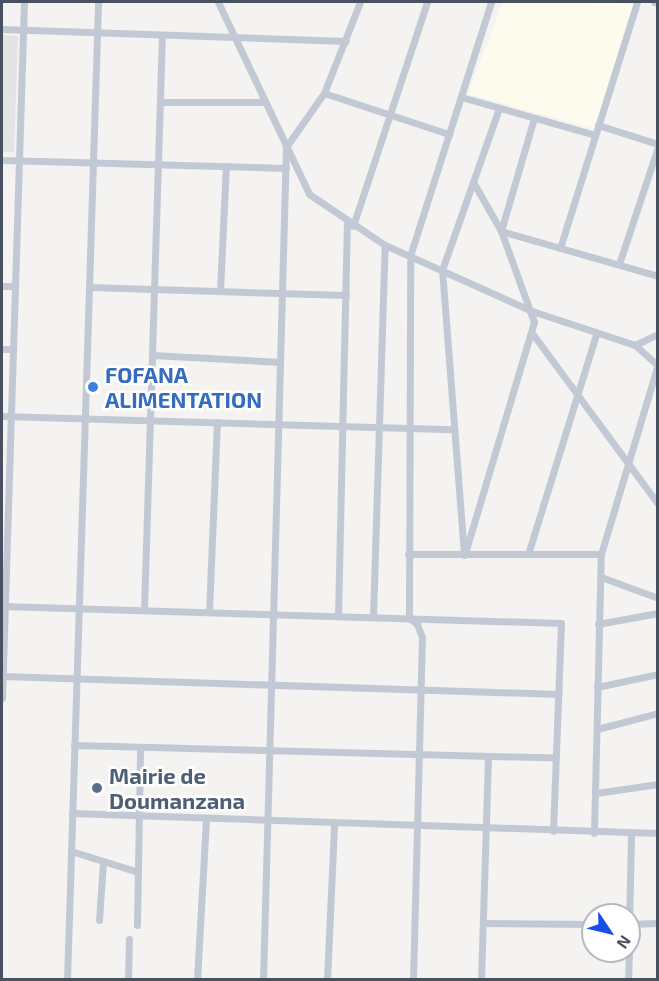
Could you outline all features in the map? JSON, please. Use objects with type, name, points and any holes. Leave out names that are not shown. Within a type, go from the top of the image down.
[{"type":"street","points":[[2,698],[3,606],[24,2]]},
{"type":"street","points":[[67,980],[98,2]]},
{"type":"street","points":[[218,2],[309,194],[385,246],[532,310],[634,345],[657,365],[601,554],[594,833]]},
{"type":"street","points":[[262,980],[286,147],[324,93],[360,2]]},
{"type":"street","points":[[338,616],[346,426],[346,296],[350,224],[390,115],[427,2]]},
{"type":"street","points":[[413,980],[422,690],[420,629],[409,618],[410,256],[491,2]]},
{"type":"street","points":[[560,248],[637,2]]},
{"type":"street","points":[[2,29],[346,41]]},
{"type":"street","points":[[144,610],[162,34]]},
{"type":"street","points":[[324,93],[449,134]]},
{"type":"street","points":[[461,97],[595,135]]},
{"type":"street","points":[[160,102],[265,102]]},
{"type":"street","points":[[464,555],[452,429],[442,270],[499,108]]},
{"type":"street","points":[[501,231],[534,118]]},
{"type":"street","points":[[598,125],[657,145],[619,264]]},
{"type":"street","points":[[2,160],[286,168]]},
{"type":"street","points":[[220,291],[226,166]]},
{"type":"street","points":[[464,555],[532,333],[532,310],[501,231],[473,182]]},
{"type":"street","points":[[501,231],[657,276]]},
{"type":"street","points":[[373,617],[385,246]]},
{"type":"street","points":[[2,286],[15,286]]},
{"type":"street","points":[[89,287],[346,296]]},
{"type":"street","points":[[529,551],[597,332]]},
{"type":"street","points":[[532,333],[657,504]]},
{"type":"street","points":[[634,345],[657,334]]},
{"type":"street","points":[[2,349],[13,350]]},
{"type":"street","points":[[152,355],[280,362]]},
{"type":"street","points":[[2,416],[452,429]]},
{"type":"street","points":[[209,612],[217,422]]},
{"type":"street","points":[[408,554],[464,555],[529,551],[601,554]]},
{"type":"street","points":[[601,577],[657,598]]},
{"type":"street","points":[[3,606],[561,623],[553,831]]},
{"type":"street","points":[[598,624],[657,613]]},
{"type":"street","points":[[597,687],[657,674]]},
{"type":"street","points":[[2,676],[558,694]]},
{"type":"street","points":[[597,729],[657,713]]},
{"type":"street","points":[[75,745],[556,758]]},
{"type":"street","points":[[137,925],[140,747]]},
{"type":"street","points":[[481,980],[488,756]]},
{"type":"street","points":[[596,794],[657,784]]},
{"type":"street","points":[[72,813],[594,833],[657,833]]},
{"type":"street","points":[[197,980],[206,819]]},
{"type":"street","points":[[327,980],[334,823]]},
{"type":"street","points":[[629,903],[630,834]]},
{"type":"street","points":[[71,851],[138,872]]},
{"type":"street","points":[[99,920],[103,861]]},
{"type":"street","points":[[483,922],[581,924]]},
{"type":"street","points":[[641,925],[657,924]]},
{"type":"street","points":[[128,980],[129,939]]},
{"type":"street","points":[[628,980],[629,963]]},
{"type":"shaded area","points":[[503,2],[636,4],[595,129],[468,94]]},
{"type":"shaded area","points":[[2,35],[18,36],[14,152],[2,152]]},
{"type":"place","name":"FOFANA ALIMENTATION","points":[[93,387]]},
{"type":"place","name":"Mairie de Doumanzana","points":[[97,788]]}]
